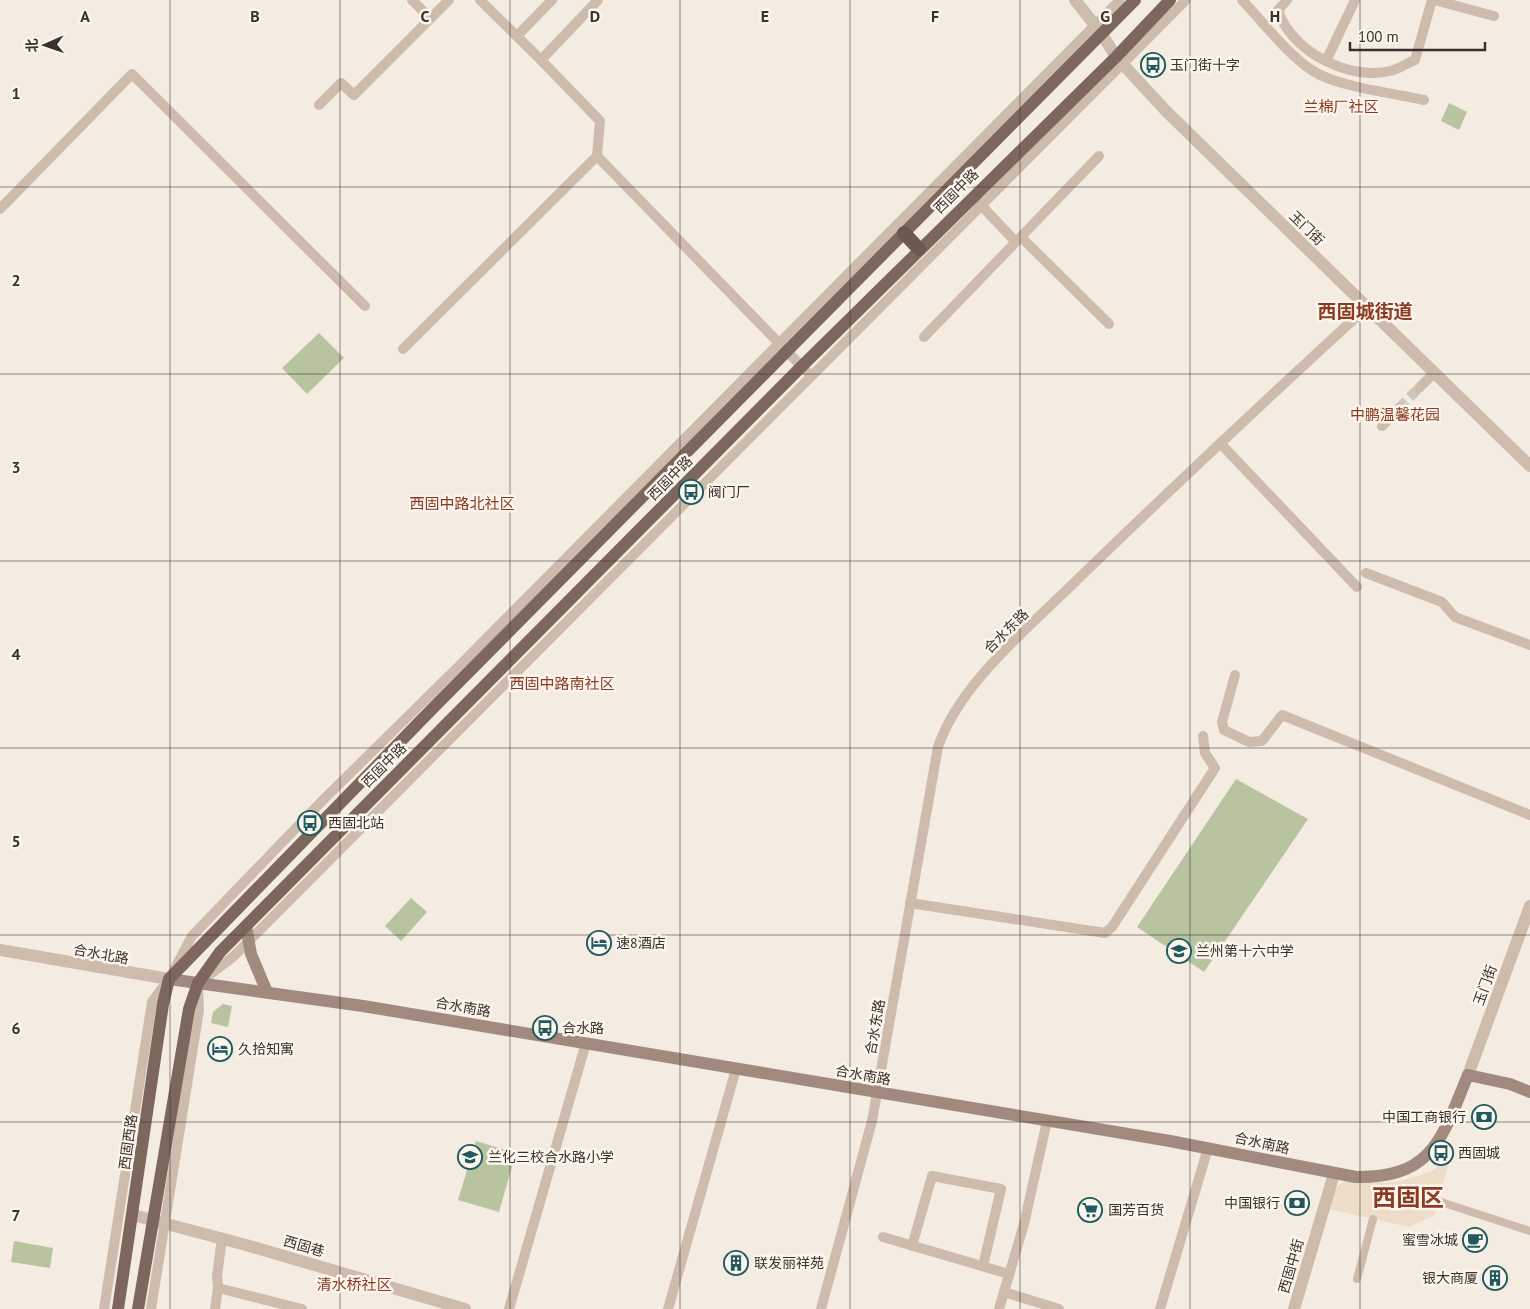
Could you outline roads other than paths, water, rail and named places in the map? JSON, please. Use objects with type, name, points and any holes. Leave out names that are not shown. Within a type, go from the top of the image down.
[{"type":"highway","points":[[904,233],[919,249]]},
{"type":"main road","name":"西固中路","points":[[169,979],[782,348],[904,233],[1098,29],[1135,0]]},
{"type":"main road","name":"西固中路","points":[[198,983],[220,952],[801,367],[919,249],[977,200],[1119,61],[1170,0]]},
{"type":"main road","points":[[435,706],[450,720]]},
{"type":"main road","points":[[246,926],[247,942],[255,967],[268,992]]},
{"type":"main road","name":"合水北路","points":[[169,979],[198,983]]},
{"type":"main road","name":"西固西路","points":[[118,1309],[163,1004],[169,979]]},
{"type":"main road","points":[[138,1309],[158,1220],[189,1009],[198,983]]},
{"type":"main road","name":"合水南路","points":[[198,983],[364,1006],[1208,1148],[1334,1174],[1372,1177],[1400,1176],[1422,1160],[1437,1145],[1468,1075]]},
{"type":"main road","points":[[1468,1075],[1510,1084],[1530,1092]]},
{"type":"street","points":[[412,0],[430,18]]},
{"type":"street","points":[[319,105],[341,83],[354,95],[449,0]]},
{"type":"street","points":[[517,36],[552,0]]},
{"type":"street","points":[[541,60],[598,0]]},
{"type":"street","name":"玉门街","points":[[1075,0],[1098,29],[1119,61],[1167,112],[1530,466]]},
{"type":"street","points":[[104,1309],[152,1002],[169,979],[190,939],[324,798],[782,348],[1006,116],[1098,29],[1120,0]]},
{"type":"street","points":[[1119,61],[1186,0]]},
{"type":"street","points":[[1242,0],[1302,62],[1322,76],[1424,100]]},
{"type":"street","points":[[1287,0],[1278,10],[1281,23],[1302,48],[1326,61],[1359,72],[1391,71],[1415,60],[1433,0],[1494,16]]},
{"type":"street","points":[[1326,61],[1355,0]]},
{"type":"street","points":[[403,349],[597,156],[600,121],[486,2]]},
{"type":"street","points":[[0,209],[132,74],[365,306]]},
{"type":"street","points":[[597,156],[811,376]]},
{"type":"street","points":[[924,338],[1099,156]]},
{"type":"street","points":[[198,983],[233,957],[811,376],[977,200],[1109,324]]},
{"type":"street","name":"合水东路","points":[[820,1309],[872,1121],[938,747],[943,731],[962,699],[990,666],[1220,443],[1367,307]]},
{"type":"street","points":[[1419,388],[1434,373]]},
{"type":"street","points":[[1382,426],[1399,408]]},
{"type":"street","points":[[1220,443],[1357,587]]},
{"type":"street","points":[[1366,572],[1442,602],[1455,617],[1530,645]]},
{"type":"street","points":[[1235,675],[1222,722],[1224,730],[1249,742],[1262,741],[1282,715],[1530,815]]},
{"type":"street","points":[[910,903],[1105,933],[1112,927],[1215,768],[1205,753],[1203,736]]},
{"type":"street","name":"玉门街","points":[[1468,1075],[1530,906]]},
{"type":"street","name":"合水北路","points":[[0,950],[169,979]]},
{"type":"street","points":[[509,1309],[586,1043]]},
{"type":"street","points":[[668,1309],[736,1069]]},
{"type":"street","points":[[999,1309],[1024,1224],[1047,1121]]},
{"type":"street","points":[[1160,1309],[1208,1148]]},
{"type":"street","name":"西固中街","points":[[1294,1309],[1334,1174]]},
{"type":"street","points":[[912,1246],[932,1176],[1001,1189],[983,1266]]},
{"type":"street","points":[[1438,1201],[1530,1231]]},
{"type":"street","name":"西固巷","points":[[133,1215],[222,1238],[465,1309]]},
{"type":"street","points":[[1357,1279],[1373,1219]]},
{"type":"street","points":[[150,1309],[158,1220]]},
{"type":"street","points":[[883,1237],[1009,1274]]},
{"type":"street","points":[[214,1309],[218,1288],[217,1276],[222,1238]]},
{"type":"street","points":[[218,1288],[302,1309]]},
{"type":"street","points":[[1004,1292],[1059,1309]]},
{"type":"tunnel","points":[[1399,408],[1419,388]]},
{"type":"place","name":"玉门街十字","points":[[1153,65]]},
{"type":"place","name":"阀门厂","points":[[691,492]]},
{"type":"place","name":"西固北站","points":[[310,823]]},
{"type":"place","name":"速8酒店","points":[[599,943]]},
{"type":"place","name":"兰州第十六中学","points":[[1179,951]]},
{"type":"place","name":"合水路","points":[[545,1028]]},
{"type":"place","name":"久拾知寓","points":[[220,1049]]},
{"type":"place","name":"中国工商银行","points":[[1484,1117]]},
{"type":"place","name":"西固城","points":[[1441,1153]]},
{"type":"place","name":"兰化三校合水路小学","points":[[470,1157]]},
{"type":"place","name":"中国银行","points":[[1297,1203]]},
{"type":"place","name":"国芳百货","points":[[1090,1210]]},
{"type":"place","name":"蜜雪冰城","points":[[1475,1240]]},
{"type":"place","name":"联发丽祥苑","points":[[736,1263]]},
{"type":"place","name":"银大商厦","points":[[1495,1278]]},
{"type":"district","name":"兰棉厂社区","points":[[1341,106]]},
{"type":"district","name":"西固城街道","points":[[1365,311]]},
{"type":"district","name":"中鹏温馨花园","points":[[1395,414]]},
{"type":"district","name":"西固中路北社区","points":[[462,503]]},
{"type":"district","name":"西固中路南社区","points":[[562,683]]},
{"type":"district","name":"西固区","points":[[1408,1197]]},
{"type":"district","name":"清水桥社区","points":[[354,1284]]}]
